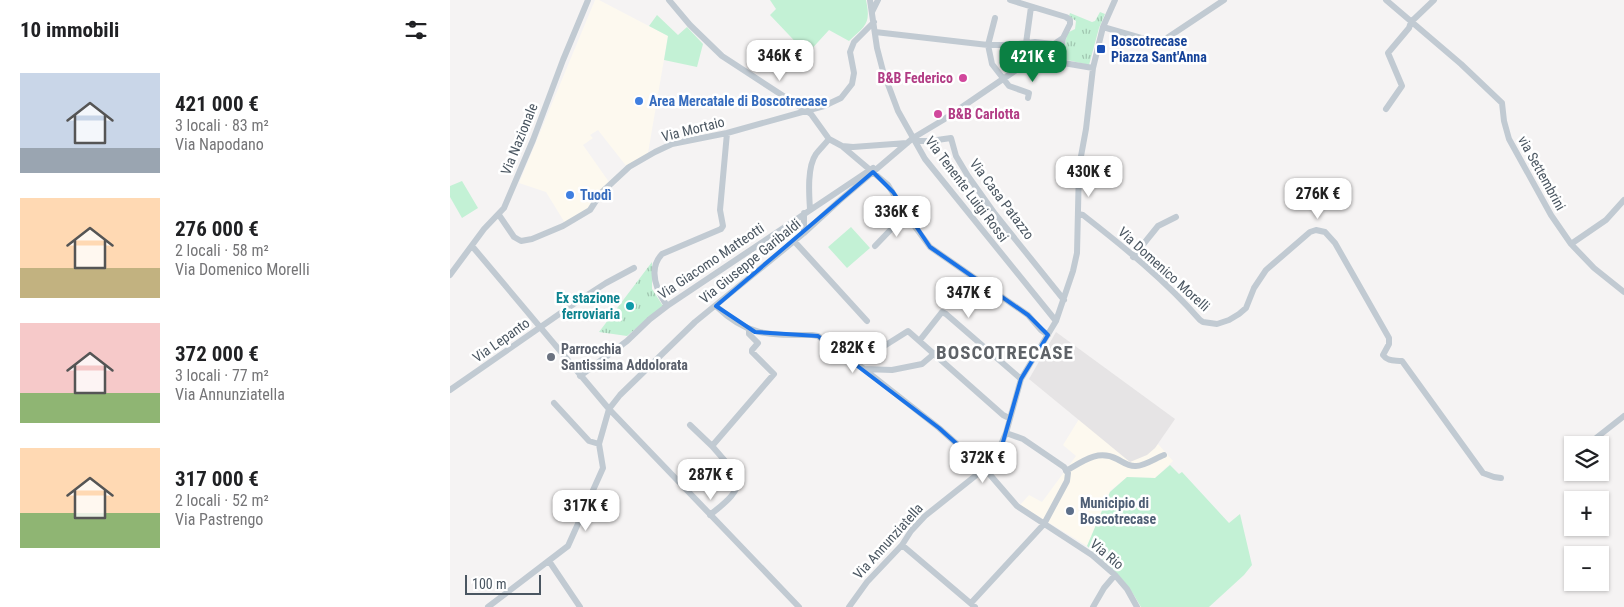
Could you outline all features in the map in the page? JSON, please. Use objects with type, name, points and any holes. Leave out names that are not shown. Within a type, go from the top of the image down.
[{"type":"street","name":"Via Nazionale","points":[[450,275],[484,229],[504,208],[588,0]]},
{"type":"street","points":[[669,0],[722,56],[805,111],[815,119],[829,139],[842,146],[872,171],[893,192],[907,216],[930,247],[1028,315],[1048,335]]},
{"type":"street","name":"Via Tenente Luigi Rossi","points":[[870,0],[877,48],[898,111],[912,141],[1056,321]]},
{"type":"street","points":[[872,12],[878,0]]},
{"type":"street","points":[[1012,0],[1066,17],[1070,20],[1063,38],[1059,63]]},
{"type":"street","name":"Via Annunziatella","points":[[849,607],[867,582],[902,546],[911,531],[925,516],[939,503],[985,469],[995,458],[1006,433],[1021,379],[1056,321],[1077,253],[1079,167],[1094,68],[1103,27],[1115,0]]},
{"type":"street","points":[[1103,27],[1155,42],[1161,42],[1224,0]]},
{"type":"street","name":"via Settembrini","points":[[1386,0],[1466,69],[1502,103],[1507,134],[1551,214],[1571,244],[1594,268],[1624,292]]},
{"type":"street","points":[[1386,109],[1402,86],[1388,53],[1409,28],[1411,22],[1434,0]]},
{"type":"street","points":[[1023,65],[1031,7]]},
{"type":"street","points":[[995,18],[988,45],[992,64],[1009,86],[1029,93],[1028,98]]},
{"type":"street","name":"Via Mortaio","points":[[499,215],[514,237],[521,241],[532,239],[563,226],[590,210],[601,193],[629,167],[672,144],[727,134],[824,106],[841,98],[852,84],[854,73],[850,52],[854,42],[874,22]]},
{"type":"street","points":[[875,32],[988,45],[1053,44]]},
{"type":"street","points":[[842,146],[853,147],[912,141],[1063,38]]},
{"type":"street","points":[[1034,58],[1094,68]]},
{"type":"street","points":[[667,306],[655,284],[657,260],[662,254],[721,229],[723,226],[720,210],[727,134]]},
{"type":"street","name":"Via Casa Patazzo","points":[[912,141],[951,138],[956,156],[968,176],[1064,300]]},
{"type":"street","points":[[804,234],[812,162],[829,139]]},
{"type":"street","name":"Via Giacomo Matteotti","points":[[580,376],[628,341],[650,319],[667,306],[807,211],[872,171],[912,141]]},
{"type":"street","name":"Via Giuseppe Garibaldi","points":[[609,409],[620,395],[695,322],[804,234],[872,171]]},
{"type":"street","points":[[1571,244],[1606,220],[1624,200]]},
{"type":"street","name":"Via Domenico Morelli","points":[[1078,214],[1082,215],[1173,290],[1200,320],[1217,324],[1229,320],[1246,308],[1259,280],[1270,266],[1310,232],[1316,230],[1326,232],[1335,243],[1389,338],[1389,344],[1383,355],[1389,360],[1402,361],[1483,473],[1501,478]]},
{"type":"street","points":[[875,246],[898,222],[907,216]]},
{"type":"street","points":[[1133,257],[1158,226],[1176,217]]},
{"type":"street","points":[[794,242],[867,321]]},
{"type":"street","points":[[472,246],[609,409],[799,607]]},
{"type":"street","name":"Via Lepanto","points":[[450,390],[606,283],[634,268]]},
{"type":"street","name":"Via Rio","points":[[716,306],[728,317],[749,329],[770,334],[818,336],[864,369],[939,428],[985,469],[1017,506],[1092,554],[1127,589],[1137,607]]},
{"type":"street","points":[[920,340],[942,312],[1021,379]]},
{"type":"street","points":[[712,446],[774,374],[752,352],[758,344],[749,334],[749,329]]},
{"type":"street","points":[[882,348],[908,331],[1003,415],[1009,418]]},
{"type":"street","points":[[864,369],[892,370],[922,364],[935,353]]},
{"type":"street","points":[[554,403],[589,441],[599,444]]},
{"type":"street","points":[[488,607],[568,546],[603,468],[599,444],[609,409]]},
{"type":"street","points":[[1599,436],[1624,416]]},
{"type":"street","points":[[690,425],[712,446],[739,477],[739,482],[733,495],[710,515]]},
{"type":"street","points":[[902,546],[973,605],[1044,524],[1066,481],[1064,467],[1023,439],[1006,433]]},
{"type":"street","points":[[1066,471],[1088,458],[1101,454],[1110,455],[1126,464],[1137,467],[1164,455]]},
{"type":"street","points":[[549,561],[580,607]]},
{"type":"street","points":[[1093,607],[1104,588],[1115,575]]},
{"type":"highlighted area","points":[[873,172],[893,192],[930,247],[1028,315],[1048,335],[1021,379],[1003,442],[985,469],[939,428],[818,336],[755,332],[716,306]]},
{"type":"shaded area","points":[[595,0],[599,0],[668,36],[648,153],[627,167],[598,130],[590,135],[593,138],[583,145],[609,182],[589,209],[565,223],[546,192],[519,183]]},
{"type":"shaded area","points":[[1056,332],[1175,419],[1155,448],[1147,455],[1130,462],[1029,379]]},
{"type":"shaded area","points":[[1079,419],[1130,462],[1155,448],[1158,444],[1173,461],[1155,478],[1127,477],[1110,491],[1087,546],[1020,505],[1029,495],[1042,502],[1076,456],[1063,445]]},
{"type":"green space","points":[[770,0],[866,0],[868,14],[866,23],[849,41],[829,30],[807,54],[770,15],[776,9]]},
{"type":"green space","points":[[1100,12],[1105,14],[1099,28],[1089,65],[1063,59],[1067,33],[1075,29],[1076,21],[1069,16],[1070,13],[1092,22],[1095,21]]},
{"type":"green space","points":[[657,15],[678,35],[687,27],[703,44],[697,67],[664,60],[668,36],[649,26]]},
{"type":"green space","points":[[462,181],[478,208],[462,218],[450,197],[450,186]]},
{"type":"green space","points":[[851,227],[870,248],[847,268],[828,247]]},
{"type":"green space","points":[[652,262],[652,289],[663,306],[627,336],[599,332]]},
{"type":"green space","points":[[1170,465],[1179,474],[1182,472],[1229,523],[1240,514],[1252,565],[1244,575],[1209,607],[1141,607],[1123,581],[1087,546],[1110,492],[1127,477],[1155,478]]},
{"type":"place","name":"Boscotrecase Piazza Sant'Anna","points":[[1101,49]]},
{"type":"place","name":"B&B Federico","points":[[963,78]]},
{"type":"place","name":"Area Mercatale di Boscotrecase","points":[[639,101]]},
{"type":"place","name":"B&B Carlotta","points":[[938,114]]},
{"type":"place","name":"Tuodì","points":[[570,195]]},
{"type":"place","name":"Ex stazione ferroviaria","points":[[630,306]]},
{"type":"place","name":"Parrocchia Santissima Addolorata","points":[[551,357]]},
{"type":"place","name":"Municipio di Boscotrecase","points":[[1070,511]]},
{"type":"district","name":"BOSCOTRECASE","points":[[1005,352]]}]
